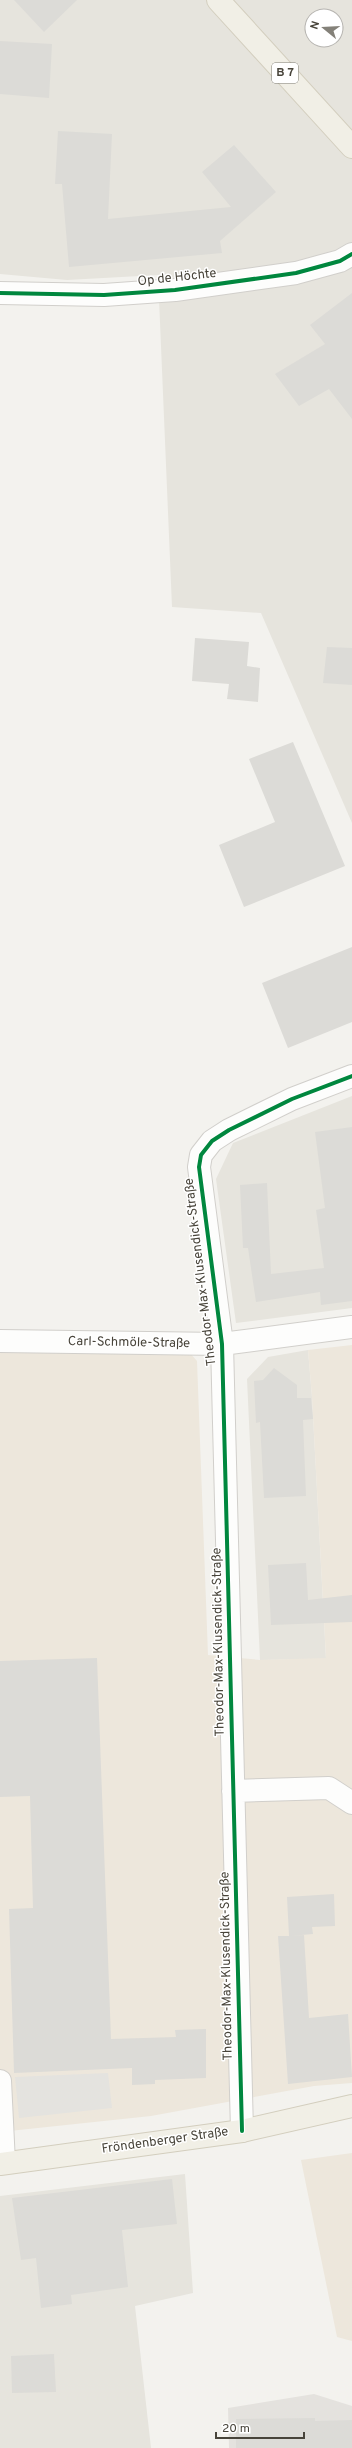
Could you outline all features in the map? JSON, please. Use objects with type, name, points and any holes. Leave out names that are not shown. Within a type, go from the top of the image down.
[{"type":"main road","name":"B 7","points":[[218,0],[352,147]]},
{"type":"main road","name":"Fröndenberger Straße","points":[[2,2163],[242,2131],[352,2106]]},
{"type":"street","name":"Op de Höchte","points":[[0,293],[104,295],[175,290],[296,273],[340,261],[352,254]]},
{"type":"street","name":"Theodor-Max-Klusendick-Straße","points":[[242,2131],[222,1344],[200,1192],[199,1167],[201,1155],[212,1141],[229,1130],[292,1099],[352,1076]]},
{"type":"street","name":"Carl-Schmöle-Straße","points":[[0,1341],[222,1344],[352,1327]]},
{"type":"street","points":[[233,1791],[329,1788],[352,1803]]},
{"type":"street","points":[[0,2081],[2,2163]]},
{"type":"shaded area","points":[[0,0],[352,0],[352,823],[261,613],[172,607],[158,275],[67,280],[0,274]]},
{"type":"shaded area","points":[[352,1096],[352,1308],[236,1323],[216,1179],[233,1143]]},
{"type":"shaded area","points":[[352,1345],[352,2083],[314,2086],[151,2116],[0,2132],[0,1352],[189,1352],[197,1361],[208,1655],[260,1660],[326,1658],[312,1397],[308,1350]]},
{"type":"shaded area","points":[[308,1350],[312,1397],[326,1659],[260,1660],[247,1379],[268,1357]]},
{"type":"shaded area","points":[[108,2073],[112,2108],[19,2118],[15,2077]]},
{"type":"shaded area","points":[[352,2153],[352,2341],[337,2337],[301,2160]]},
{"type":"shaded area","points":[[185,2174],[193,2293],[135,2306],[151,2448],[0,2448],[0,2196]]},
{"type":"shaded area","points":[[314,2394],[352,2406],[352,2448],[229,2448],[228,2408]]},
{"type":"building","points":[[14,0],[77,0],[44,32]]},
{"type":"building","points":[[0,41],[52,44],[49,98],[0,94]]},
{"type":"building","points":[[58,131],[112,134],[108,219],[231,207],[202,172],[234,145],[276,192],[220,241],[222,253],[69,267],[62,184],[55,184]]},
{"type":"building","points":[[352,293],[352,419],[329,389],[299,406],[275,374],[325,344],[310,325]]},
{"type":"building","points":[[195,638],[249,642],[247,666],[260,668],[258,702],[227,699],[229,684],[192,681]]},
{"type":"building","points":[[327,647],[352,648],[352,685],[323,683]]},
{"type":"building","points":[[293,742],[345,866],[244,907],[219,845],[275,822],[249,759]]},
{"type":"building","points":[[352,947],[352,1022],[288,1048],[262,983]]},
{"type":"building","points":[[352,1127],[352,1301],[321,1305],[320,1292],[256,1302],[248,1248],[243,1248],[240,1185],[267,1183],[271,1274],[324,1268],[316,1210],[325,1208],[315,1132]]},
{"type":"building","points":[[274,1368],[297,1385],[297,1398],[311,1398],[313,1419],[303,1420],[306,1496],[264,1498],[260,1422],[256,1423],[254,1381],[263,1380]]},
{"type":"building","points":[[306,1563],[308,1600],[352,1595],[352,1622],[271,1625],[268,1565]]},
{"type":"building","points":[[97,1658],[111,2039],[176,2037],[175,2030],[206,2029],[206,2078],[155,2080],[155,2084],[132,2085],[132,2068],[14,2073],[9,1909],[33,1908],[30,1796],[0,1797],[0,1661]]},
{"type":"building","points":[[334,1894],[335,1926],[312,1927],[313,1934],[290,1936],[304,1935],[309,2018],[348,2014],[352,2077],[288,2084],[278,1936],[289,1936],[287,1897]]},
{"type":"building","points":[[172,2179],[177,2224],[122,2230],[128,2287],[71,2295],[72,2304],[41,2308],[36,2258],[21,2260],[12,2198]]},
{"type":"building","points":[[54,2354],[56,2392],[12,2393],[11,2356]]},
{"type":"building","points":[[315,2418],[315,2421],[352,2420],[352,2448],[236,2448],[236,2419]]},
{"type":"cycle path","points":[[0,293],[104,295],[175,290],[296,273],[340,261],[352,254]]},
{"type":"cycle path","points":[[242,2131],[222,1344],[199,1167],[201,1155],[212,1141],[229,1130],[292,1099],[352,1076]]}]
